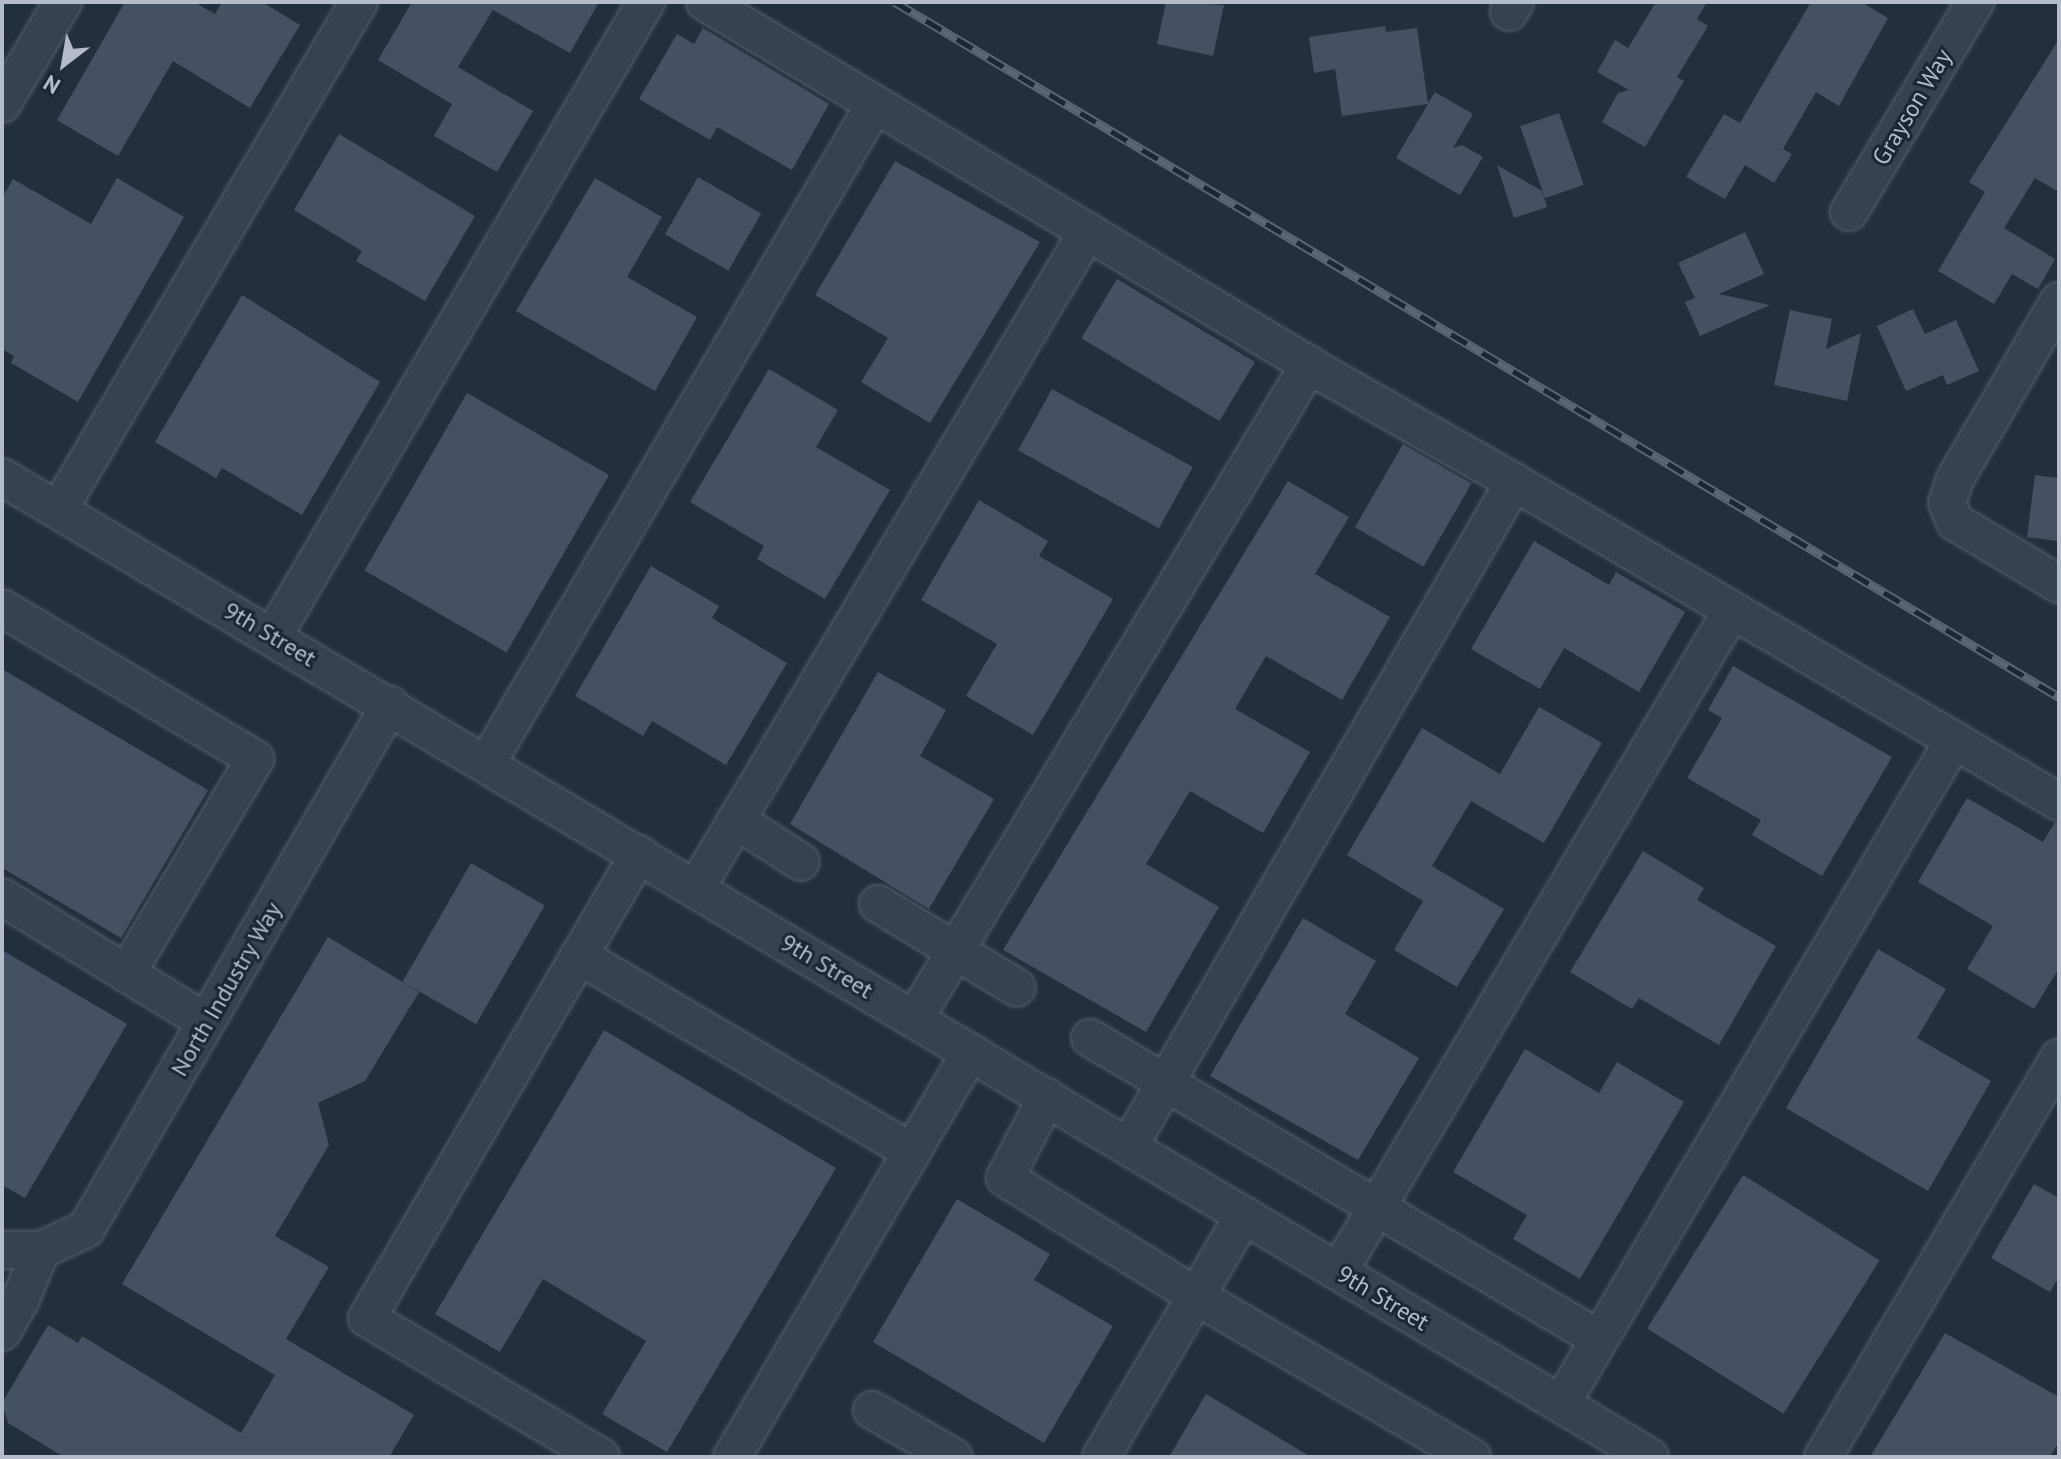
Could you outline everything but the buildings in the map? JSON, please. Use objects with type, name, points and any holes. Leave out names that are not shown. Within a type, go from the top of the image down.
[{"type":"street","points":[[2,104],[63,2]]},
{"type":"street","points":[[59,509],[359,2]]},
{"type":"street","points":[[273,636],[646,2]]},
{"type":"street","points":[[705,2],[1309,365],[2059,802]]},
{"type":"street","name":"Grayson Way","points":[[1849,212],[1975,2]]},
{"type":"street","points":[[487,763],[875,104]]},
{"type":"street","points":[[696,888],[1088,231]]},
{"type":"street","points":[[2059,301],[1955,479],[1947,503],[1955,522],[2059,584]]},
{"type":"street","points":[[915,1018],[1309,365]]},
{"type":"street","name":"9th Street","points":[[2,477],[1650,1457]]},
{"type":"street","points":[[1129,1146],[1514,482]]},
{"type":"street","points":[[2,608],[255,759],[127,973]]},
{"type":"street","points":[[1339,1271],[1732,610]]},
{"type":"street","name":"North Industry Way","points":[[41,1250],[86,1229],[390,705]]},
{"type":"street","points":[[1561,1404],[1954,740]]},
{"type":"street","points":[[736,820],[801,862]]},
{"type":"street","points":[[601,1457],[367,1318],[639,854]]},
{"type":"street","points":[[2,897],[206,1022]]},
{"type":"street","points":[[878,904],[1017,988]]},
{"type":"street","points":[[579,956],[912,1152]]},
{"type":"street","points":[[1090,1038],[1599,1339]]},
{"type":"street","points":[[732,1457],[971,1052]]},
{"type":"street","points":[[1823,1457],[2059,1058]]},
{"type":"street","points":[[1047,1097],[1005,1178],[1196,1296],[1472,1457]]},
{"type":"street","points":[[1101,1457],[1244,1215]]},
{"type":"street","points":[[2,1250],[41,1250],[20,1301],[2,1332]]},
{"type":"street","points":[[872,1410],[953,1457]]},
{"type":"railway","points":[[895,2],[2059,697]]}]
